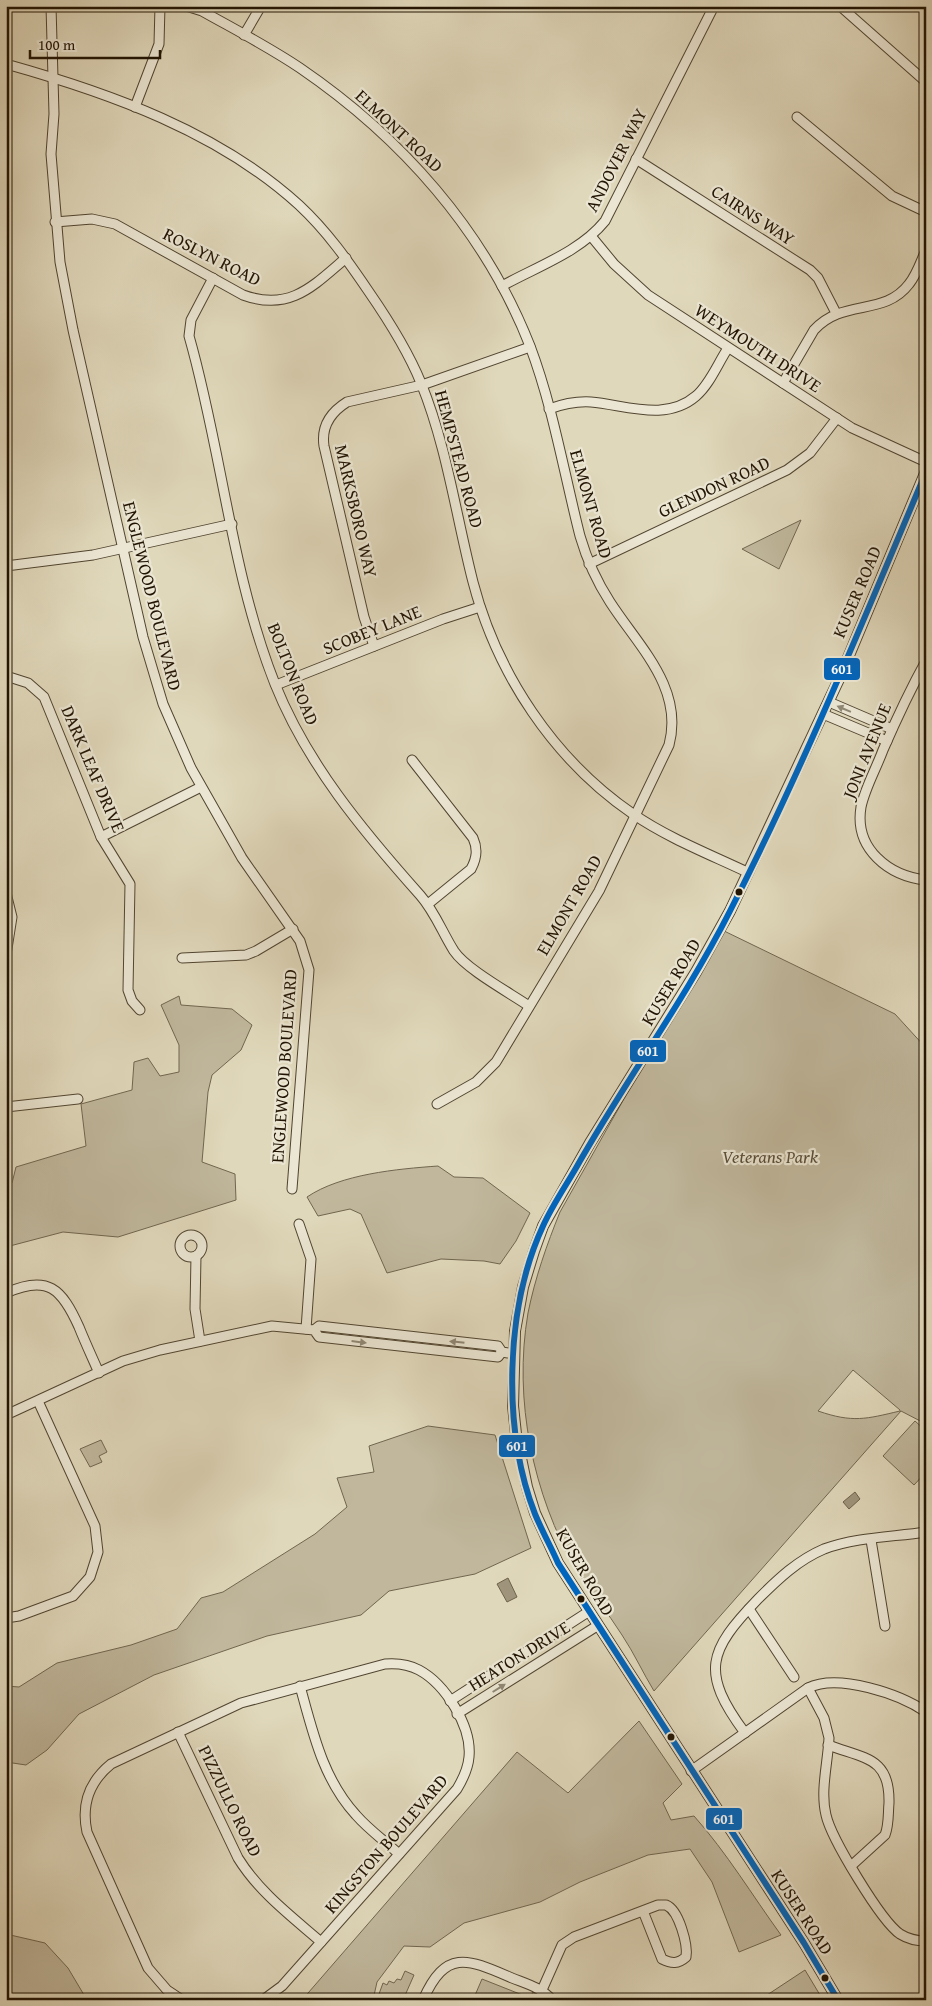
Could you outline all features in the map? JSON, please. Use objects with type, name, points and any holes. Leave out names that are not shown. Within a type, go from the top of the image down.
[{"type":"street","name":"ENGLEWOOD BOULEVARD","points":[[51,6],[53,78],[51,154],[55,222],[69,312],[122,548],[152,671],[176,736],[201,787],[242,858],[293,929],[306,955],[309,983],[292,1189]]},
{"type":"street","points":[[135,107],[159,44],[160,6]]},
{"type":"street","name":"ELMONT ROAD","points":[[186,6],[202,11],[244,35],[298,67],[325,86],[384,135],[411,161],[454,211],[502,286],[530,347],[549,409],[580,536],[590,564],[611,604],[664,683],[672,705],[672,732],[669,745],[599,891],[496,1062],[476,1082],[437,1104]]},
{"type":"street","points":[[244,35],[260,6]]},
{"type":"street","name":"ANDOVER WAY","points":[[502,286],[591,236],[604,220],[714,6]]},
{"type":"street","points":[[840,6],[926,82]]},
{"type":"street","name":"HEMPSTEAD ROAD","points":[[6,64],[53,78],[135,107],[200,137],[273,183],[300,206],[346,258],[392,326],[422,385],[440,438],[480,607],[514,683],[547,731],[586,775],[636,815],[679,840],[748,872]]},
{"type":"street","points":[[797,117],[892,196],[926,212]]},
{"type":"street","name":"CAIRNS WAY","points":[[636,159],[810,270],[825,289],[836,313]]},
{"type":"street","name":"ROSLYN ROAD","points":[[55,222],[92,219],[115,224],[253,298],[277,301],[300,295],[346,258]]},
{"type":"street","name":"WEYMOUTH DRIVE","points":[[591,236],[614,264],[642,290],[837,418],[874,440],[926,462]]},
{"type":"street","points":[[783,383],[814,330],[836,313],[878,305],[899,294],[914,277],[926,250]]},
{"type":"street","name":"BOLTON ROAD","points":[[213,278],[191,320],[189,336],[253,618],[276,685],[303,741],[343,802],[377,847],[428,904],[460,958],[529,1006]]},
{"type":"street","name":"MARKSBORO WAY","points":[[374,646],[364,617],[324,446],[324,431],[332,414],[348,402],[422,385],[530,347]]},
{"type":"street","points":[[549,409],[576,402],[654,410],[678,407],[696,396],[704,387],[728,348]]},
{"type":"street","name":"GLENDON ROAD","points":[[590,564],[787,470],[810,453],[837,418]]},
{"type":"street","name":"KUSER ROAD","points":[[838,2000],[798,1934],[588,1612],[564,1574],[550,1547],[527,1487],[515,1425],[508,1353],[523,1287],[544,1226],[590,1143],[710,949],[829,702],[926,471]]},
{"type":"street","points":[[6,548],[7,566],[93,555],[232,524]]},
{"type":"street","name":"SCOBEY LANE","points":[[276,685],[443,619],[480,607]]},
{"type":"street","name":"JONI AVENUE","points":[[926,661],[892,729],[861,810],[862,832],[872,853],[880,862],[901,875],[926,880]]},
{"type":"street","name":"DARK LEAF DRIVE","points":[[6,676],[28,683],[44,697],[101,837],[130,884],[128,990],[132,1001],[140,1010]]},
{"type":"street","points":[[829,702],[892,729]]},
{"type":"street","points":[[823,714],[887,742]]},
{"type":"street","points":[[412,760],[473,838],[477,854],[471,869],[428,904]]},
{"type":"street","points":[[101,837],[201,787]]},
{"type":"street","points":[[6,893],[12,917],[6,954]]},
{"type":"street","points":[[182,958],[246,955],[293,929]]},
{"type":"street","points":[[6,1107],[78,1100]]},
{"type":"street","points":[[299,1224],[311,1259],[310,1330]]},
{"type":"street","points":[[196,1256],[195,1309],[200,1342]]},
{"type":"street","points":[[6,1293],[25,1285],[46,1286],[56,1290],[68,1303],[99,1373]]},
{"type":"street","points":[[6,1414],[132,1358],[272,1326],[310,1330],[319,1326],[498,1346],[508,1353]]},
{"type":"street","points":[[310,1330],[319,1337],[498,1357],[508,1353]]},
{"type":"street","points":[[406,1347],[407,1336]]},
{"type":"street","points":[[6,1618],[19,1616],[73,1596],[90,1577],[98,1552],[95,1526],[38,1401]]},
{"type":"street","points":[[745,1733],[722,1699],[716,1675],[717,1656],[723,1639],[749,1609],[780,1577],[802,1561],[838,1545],[926,1532]]},
{"type":"street","points":[[871,1540],[885,1626]]},
{"type":"street","points":[[749,1609],[794,1677]]},
{"type":"street","name":"HEATON DRIVE","points":[[450,1701],[588,1612]]},
{"type":"street","name":"HEATON DRIVE","points":[[457,1714],[597,1626]]},
{"type":"street","name":"KINGSTON BOULEVARD","points":[[182,2000],[166,1990],[146,1962],[87,1832],[84,1811],[90,1790],[103,1771],[111,1764],[241,1702],[378,1665],[396,1663],[407,1665],[427,1675],[450,1701],[457,1714],[467,1736],[469,1746],[469,1757],[463,1780],[282,1986],[264,2000]]},
{"type":"street","points":[[692,1771],[808,1688],[827,1683],[874,1689],[896,1696],[926,1712]]},
{"type":"street","points":[[300,1686],[317,1748],[333,1784],[356,1815],[399,1854]]},
{"type":"street","points":[[808,1688],[824,1718],[828,1745],[824,1804],[826,1816],[851,1866],[894,1928],[909,1939],[926,1941]]},
{"type":"street","name":"PIZZULLO ROAD","points":[[178,1732],[238,1858],[247,1872],[268,1895],[321,1942]]},
{"type":"street","points":[[828,1745],[875,1763],[882,1769],[889,1784],[888,1828],[886,1835],[851,1866]]},
{"type":"street","points":[[542,1990],[562,1945],[574,1937],[658,1905],[666,1906],[675,1912],[688,1948],[686,1957],[679,1962],[671,1963],[662,1959],[643,1911]]},
{"type":"street","points":[[423,2000],[432,1980],[440,1971],[451,1964],[465,1962],[478,1964],[542,1990],[552,2000]]},
{"type":"green space","points":[[801,520],[779,569],[742,549]]},
{"type":"green space","name":"Veterans Park","points":[[720,929],[895,1014],[926,1048],[926,1424],[901,1411],[654,1691],[631,1649],[587,1587],[561,1541],[548,1510],[530,1446],[525,1413],[523,1379],[528,1313],[542,1261],[560,1212]],"holes":[[[853,1370],[900,1410],[878,1416],[859,1418],[841,1417],[818,1411]]]},
{"type":"green space","points":[[179,996],[181,1005],[232,1009],[252,1025],[241,1050],[212,1075],[208,1092],[202,1162],[235,1174],[236,1200],[118,1237],[63,1232],[6,1247],[6,1180],[12,1183],[16,1167],[86,1146],[81,1104],[132,1090],[134,1062],[148,1058],[160,1076],[179,1072],[179,1045],[161,1005]]},
{"type":"green space","points":[[438,1166],[454,1177],[483,1178],[530,1213],[516,1241],[500,1264],[484,1261],[441,1259],[387,1273],[361,1214],[350,1209],[318,1216],[307,1197],[321,1189],[353,1178],[387,1171]]},
{"type":"green space","points":[[915,1421],[926,1431],[926,1472],[914,1485],[883,1456]]},
{"type":"green space","points":[[428,1426],[495,1435],[531,1548],[475,1574],[389,1591],[361,1615],[267,1636],[154,1675],[79,1714],[47,1750],[26,1765],[6,1762],[6,1686],[19,1687],[57,1663],[131,1645],[177,1629],[201,1598],[223,1592],[315,1534],[347,1507],[337,1478],[374,1472],[369,1446]]},
{"type":"green space","points":[[101,1440],[107,1452],[99,1456],[102,1462],[90,1467],[80,1449]]},
{"type":"green space","points":[[639,1721],[682,1784],[663,1803],[671,1820],[694,1816],[728,1859],[781,1935],[739,1952],[712,1882],[690,1849],[648,1855],[580,1882],[540,1902],[464,1923],[430,1947],[404,1946],[377,1982],[373,2000],[302,2000],[517,1752],[568,1793]]},
{"type":"green space","points":[[6,1934],[45,1943],[68,1968],[87,2000],[6,2000]]},
{"type":"green space","points":[[805,1970],[823,2000],[758,2000],[761,1999]]},
{"type":"green space","points":[[405,1971],[414,1975],[403,2000],[382,2000],[384,1996],[379,1994],[383,1983],[387,1985],[389,1981],[394,1983],[397,1979],[401,1980]]},
{"type":"green space","points":[[482,1979],[530,1998],[533,1992],[543,2000],[473,2000]]},
{"type":"shaded area","points":[[855,1492],[860,1499],[849,1509],[843,1502]]},
{"type":"shaded area","points":[[508,1578],[517,1597],[507,1602],[497,1584]]},
{"type":"transit line","name":"601","points":[[838,2000],[804,1943],[558,1563],[535,1514],[524,1481],[517,1445],[512,1369],[515,1331],[521,1294],[530,1258],[543,1226],[554,1204],[614,1104],[694,976],[730,911],[808,748],[926,472]]}]
